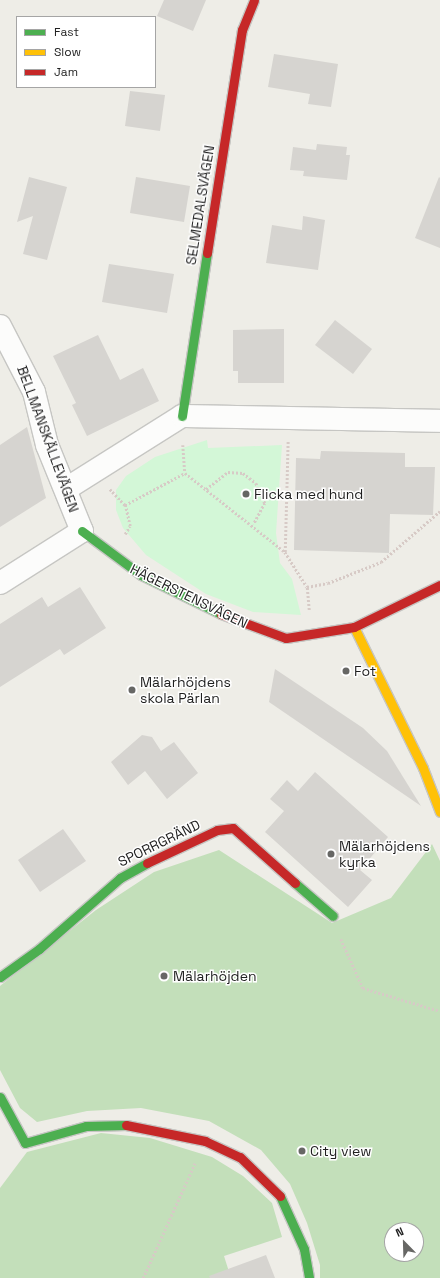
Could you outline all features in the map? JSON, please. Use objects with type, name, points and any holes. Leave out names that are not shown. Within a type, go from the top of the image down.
[{"type":"street","name":"SELMEDALSVÄGEN","points":[[182,416],[242,30],[254,0]]},
{"type":"street","name":"BELLMANSKÄLLEVÄGEN","points":[[0,326],[34,392],[48,445],[82,531]]},
{"type":"street","points":[[66,489],[182,416],[440,421]]},
{"type":"street","points":[[0,583],[82,531]]},
{"type":"street","name":"HÄGERSTENSVÄGEN","points":[[82,531],[142,575],[235,621],[286,638],[354,627],[440,585]]},
{"type":"street","points":[[354,627],[423,768],[440,812]]},
{"type":"street","name":"SPORRGRÄND","points":[[0,977],[38,950],[88,902],[120,878],[170,850],[218,830],[233,828],[333,916]]},
{"type":"street","points":[[0,1097],[25,1143],[54,1132],[112,1124],[165,1130],[205,1141],[240,1157],[281,1197],[304,1249],[309,1278]]},
{"type":"path","points":[[182,416],[185,473],[254,524],[285,552],[307,587],[312,634]]},
{"type":"path","points":[[285,552],[288,417]]},
{"type":"path","points":[[93,471],[125,505],[185,473]]},
{"type":"path","points":[[206,489],[228,472],[243,474],[256,483],[265,504],[254,524]]},
{"type":"path","points":[[307,587],[328,583],[381,562],[440,510]]},
{"type":"path","points":[[333,916],[363,988],[378,995],[440,1011]]},
{"type":"path","points":[[143,1278],[205,1141]]},
{"type":"green space","points":[[207,440],[208,448],[282,445],[276,533],[280,563],[292,579],[301,615],[253,612],[206,594],[146,555],[123,528],[116,510],[116,490],[126,476],[155,457]]},
{"type":"green space","points":[[432,844],[440,861],[440,1278],[320,1278],[320,1265],[307,1223],[290,1184],[261,1150],[209,1121],[141,1108],[87,1111],[37,1122],[20,1108],[0,1070],[0,986],[96,910],[154,872],[219,850],[332,923],[391,898]]},
{"type":"green space","points":[[101,1133],[150,1138],[212,1157],[243,1176],[272,1203],[282,1237],[224,1256],[231,1278],[0,1278],[0,1188],[27,1152]]},
{"type":"building","points":[[164,0],[206,0],[193,31],[157,16]]},
{"type":"building","points":[[274,54],[338,64],[331,107],[308,104],[310,94],[268,87]]},
{"type":"building","points":[[130,91],[165,95],[160,131],[125,126]]},
{"type":"building","points":[[317,144],[347,147],[346,155],[350,155],[347,180],[303,176],[304,171],[290,170],[293,147],[316,150]]},
{"type":"building","points":[[29,177],[67,187],[47,260],[23,254],[33,216],[17,222]]},
{"type":"building","points":[[136,177],[190,186],[184,222],[130,213]]},
{"type":"building","points":[[439,177],[440,178],[440,248],[415,238]]},
{"type":"building","points":[[303,216],[325,220],[318,270],[266,263],[272,225],[302,230]]},
{"type":"building","points":[[109,264],[174,274],[167,313],[102,302]]},
{"type":"building","points":[[335,320],[372,349],[353,374],[315,345]]},
{"type":"building","points":[[284,329],[284,383],[238,383],[238,371],[233,371],[233,330]]},
{"type":"building","points":[[98,335],[120,380],[143,368],[159,401],[87,436],[72,405],[76,403],[53,356]]},
{"type":"building","points":[[27,427],[46,498],[0,527],[0,445]]},
{"type":"building","points":[[321,451],[405,453],[405,467],[435,467],[433,515],[390,514],[389,553],[294,550],[296,458],[320,459]]},
{"type":"building","points":[[80,587],[106,628],[64,655],[60,649],[0,687],[0,624],[42,597],[48,607]]},
{"type":"building","points":[[275,669],[363,728],[387,751],[421,806],[269,702]]},
{"type":"building","points":[[142,735],[152,737],[161,751],[174,742],[198,773],[167,799],[145,771],[128,785],[111,762]]},
{"type":"building","name":"Mälarhöjdens kyrka","points":[[315,772],[388,837],[360,870],[372,880],[348,907],[265,832],[284,811],[270,799],[287,780],[298,791]]},
{"type":"building","points":[[63,829],[86,861],[40,892],[18,860]]},
{"type":"building","points":[[266,1255],[275,1278],[210,1278],[209,1276]]},
{"type":"traffic: fast","points":[[182,416],[207,253]]},
{"type":"traffic: fast","points":[[82,531],[141,575],[221,614]]},
{"type":"traffic: fast","points":[[0,977],[39,949],[120,878],[147,863]]},
{"type":"traffic: fast","points":[[295,883],[333,916]]},
{"type":"traffic: fast","points":[[0,1097],[25,1143],[86,1126],[126,1125]]},
{"type":"traffic: fast","points":[[280,1196],[304,1249],[309,1278]]},
{"type":"traffic: slow","points":[[354,627],[423,768],[440,812]]},
{"type":"traffic: jam","points":[[207,253],[242,30],[254,0]]},
{"type":"traffic: jam","points":[[221,614],[286,638],[354,627],[440,585]]},
{"type":"traffic: jam","points":[[147,863],[217,830],[233,828],[295,883]]},
{"type":"traffic: jam","points":[[126,1125],[205,1141],[240,1157],[280,1196]]},
{"type":"place","name":"Flicka med hund","points":[[246,494]]},
{"type":"place","name":"Fot","points":[[346,671]]},
{"type":"place","name":"Mälarhöjdens skola Pärlan","points":[[132,690]]},
{"type":"place","name":"Mälarhöjdens kyrka","points":[[331,854]]},
{"type":"place","name":"Mälarhöjden","points":[[164,976]]},
{"type":"place","name":"City view","points":[[302,1151]]}]
